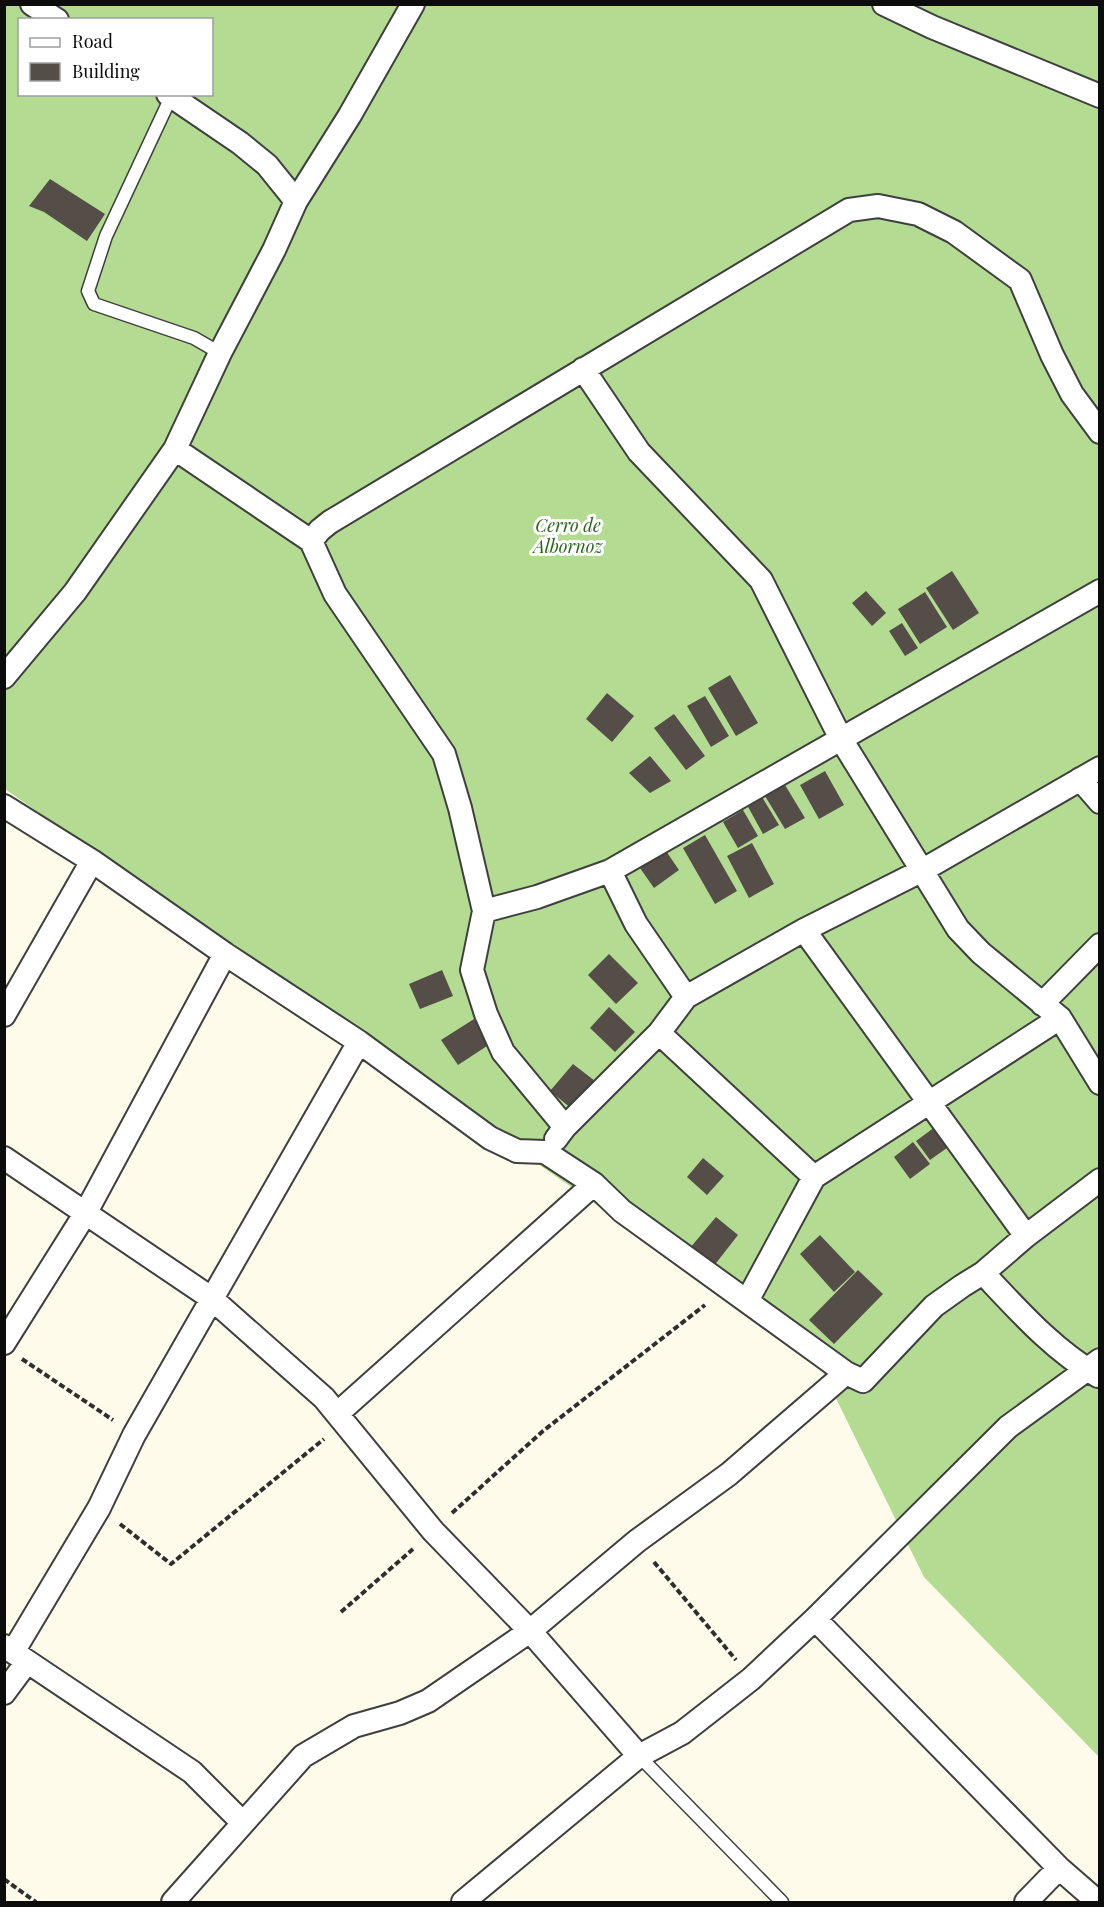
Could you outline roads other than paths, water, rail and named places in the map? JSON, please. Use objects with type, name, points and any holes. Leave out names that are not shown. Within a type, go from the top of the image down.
[{"type":"street","points":[[32,4],[54,18]]},
{"type":"street","points":[[4,677],[75,592],[175,449],[296,201],[350,115],[413,4]]},
{"type":"street","points":[[884,4],[932,27],[1100,96]]},
{"type":"street","points":[[169,96],[240,143],[267,165],[296,201]]},
{"type":"street","points":[[311,541],[330,522],[849,210],[878,206],[918,214],[954,232],[1020,280],[1071,394],[1100,432]]},
{"type":"street","points":[[583,369],[639,452],[761,580],[841,739],[958,929],[981,953],[1060,1018],[1100,1083]]},
{"type":"street","points":[[175,449],[311,541],[335,594],[444,754],[460,808],[483,911],[472,970],[486,1014],[503,1052],[565,1127]]},
{"type":"street","points":[[483,911],[537,897],[609,871],[1100,591]]},
{"type":"street","points":[[545,1152],[565,1127],[658,1033],[686,997],[804,930],[923,870],[1090,773],[1100,802]]},
{"type":"street","points":[[4,806],[92,861],[225,954],[359,1042],[490,1138],[517,1150],[545,1152],[594,1184],[622,1211],[727,1288],[846,1373],[863,1381],[934,1306],[983,1273],[1026,1236],[1100,1180]]},
{"type":"street","points":[[4,1015],[92,861]]},
{"type":"street","points":[[609,871],[636,924],[686,997]]},
{"type":"street","points":[[804,930],[1026,1236]]},
{"type":"street","points":[[1042,1004],[1100,945]]},
{"type":"street","points":[[9,1348],[85,1214],[225,954]]},
{"type":"street","points":[[747,1301],[814,1177],[1060,1018]]},
{"type":"street","points":[[658,1033],[814,1177]]},
{"type":"street","points":[[4,1693],[15,1653],[99,1508],[134,1435],[359,1042]]},
{"type":"street","points":[[4,1158],[212,1298],[324,1398],[433,1531],[530,1631],[639,1756]]},
{"type":"street","points":[[341,1418],[594,1184]]},
{"type":"street","points":[[463,1902],[639,1756],[682,1733],[751,1679],[815,1619],[1008,1427],[1095,1368],[1038,1331],[983,1273]]},
{"type":"street","points":[[172,1902],[303,1756],[354,1726],[400,1713],[428,1701],[530,1631],[637,1541],[729,1474],[846,1373]]},
{"type":"street","points":[[815,1619],[1059,1868],[1098,1902]]},
{"type":"street","points":[[15,1653],[192,1773],[243,1823]]},
{"type":"street","points":[[1026,1902],[1059,1868]]},
{"type":"lane","points":[[169,96],[106,236],[88,291],[94,304],[194,338],[220,353]]},
{"type":"lane","points":[[639,1756],[783,1902]]},
{"type":"park label","name":"Cerro de Albornoz","points":[[568,536]]}]
